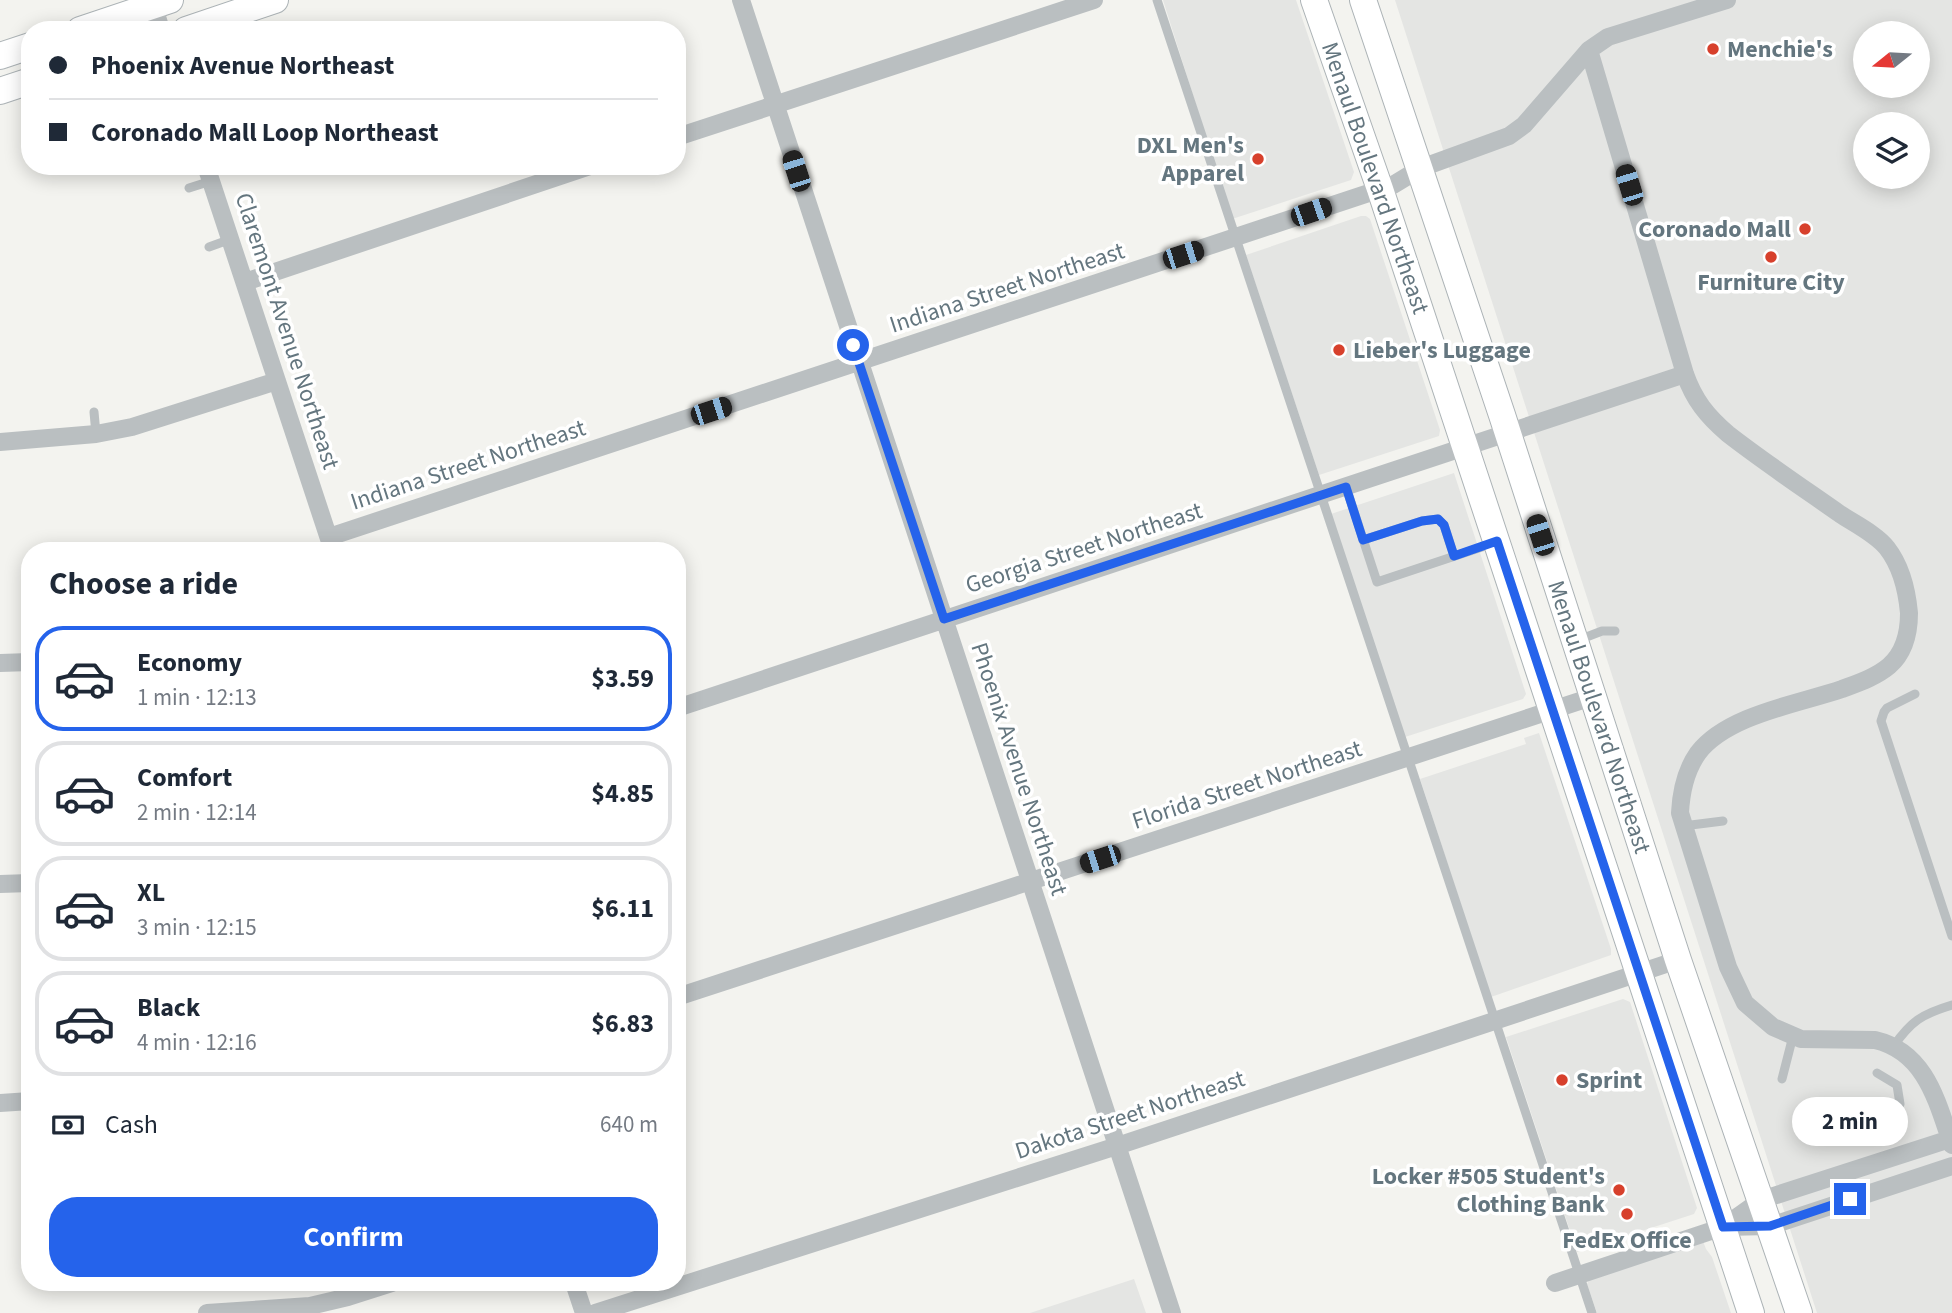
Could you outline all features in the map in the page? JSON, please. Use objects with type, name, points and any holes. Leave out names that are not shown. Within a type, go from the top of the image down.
[{"type":"main road","points":[[213,21],[275,0]]},
{"type":"main road","name":"Menaul Boulevard Northeast","points":[[1314,0],[1380,189],[1751,1313]]},
{"type":"main road","points":[[1346,0],[1367,12]]},
{"type":"main road","points":[[114,21],[159,9]]},
{"type":"main road","name":"Menaul Boulevard Northeast","points":[[1367,12],[1507,432],[1678,960],[1799,1313]]},
{"type":"main road","points":[[0,56],[21,49]]},
{"type":"main road","points":[[0,91],[21,84]]},
{"type":"street","name":"Phoenix Avenue Northeast","points":[[741,0],[1172,1313]]},
{"type":"street","points":[[686,134],[1094,0]]},
{"type":"street","name":"Indiana Street Northeast","points":[[337,542],[859,363],[1380,189],[1420,169],[1500,140],[1517,131],[1589,50],[1608,37],[1727,0]]},
{"type":"street","points":[[1589,50],[1685,374],[1699,404],[1719,427],[1886,547],[1906,591],[1909,620],[1903,646],[1897,657],[1878,673],[1851,686],[1739,723],[1712,739],[1699,753],[1686,779],[1681,803],[1683,825],[1728,967],[1739,993],[1763,1020],[1793,1036],[1811,1040],[1875,1040],[1893,1047],[1910,1059],[1931,1085],[1951,1142],[1761,1200],[1723,1227]]},
{"type":"street","name":"Claremont Avenue Northeast","points":[[209,175],[330,542]]},
{"type":"street","points":[[245,282],[563,175]]},
{"type":"street","name":"Georgia Street Northeast","points":[[686,705],[1685,374]]},
{"type":"street","points":[[0,442],[96,435],[132,427],[277,381]]},
{"type":"street","points":[[0,663],[21,662]]},
{"type":"street","name":"Florida Street Northeast","points":[[686,994],[1592,697]]},
{"type":"street","points":[[0,884],[21,883]]},
{"type":"street","name":"Dakota Street Northeast","points":[[686,1284],[1117,1146],[1678,960]]},
{"type":"street","points":[[0,1103],[21,1102]]},
{"type":"street","points":[[1555,1283],[1723,1227],[1770,1226],[1952,1166]]},
{"type":"street","points":[[207,1313],[310,1306],[367,1291]]},
{"type":"street","points":[[577,1291],[584,1313]]},
{"type":"street","name":"Dakota Street Northeast","points":[[595,1313],[664,1291]]},
{"type":"lane","points":[[1157,0],[1592,1313]]},
{"type":"lane","points":[[189,188],[208,175]]},
{"type":"lane","points":[[209,247],[231,239]]},
{"type":"lane","points":[[94,412],[96,435]]},
{"type":"lane","points":[[1346,487],[1377,582],[1497,541]]},
{"type":"lane","points":[[1363,540],[1422,521],[1438,519],[1444,525],[1454,556]]},
{"type":"lane","points":[[1574,641],[1602,631],[1615,631]]},
{"type":"lane","points":[[1915,694],[1887,708],[1881,721],[1952,936]]},
{"type":"lane","points":[[1683,825],[1723,821]]},
{"type":"lane","points":[[1893,1047],[1916,1020],[1952,1005]]},
{"type":"lane","points":[[1782,1079],[1793,1036]]},
{"type":"lane","points":[[1877,1073],[1897,1085],[1900,1104],[1895,1114]]},
{"type":"shaded area","points":[[1163,0],[1296,0],[1354,172],[1351,180],[1232,219]]},
{"type":"shaded area","points":[[1395,0],[1952,0],[1952,1313],[1817,1313]]},
{"type":"shaded area","points":[[1361,216],[1370,219],[1440,430],[1439,436],[1319,475],[1246,255]]},
{"type":"shaded area","points":[[1454,473],[1526,694],[1523,699],[1405,737],[1331,514]]},
{"type":"shaded area","points":[[1539,733],[1611,955],[1491,997],[1420,779],[1526,744],[1524,738]]},
{"type":"shaded area","points":[[1623,999],[1630,1002],[1697,1208],[1694,1214],[1577,1252],[1506,1037]]},
{"type":"shaded area","points":[[1701,1236],[1712,1257],[1731,1313],[1597,1313],[1587,1284],[1593,1272]]},
{"type":"shaded area","points":[[1134,1279],[1146,1313],[1030,1313]]},
{"type":"place","name":"Menchie's","points":[[1713,49]]},
{"type":"place","name":"DXL Men's Apparel","points":[[1258,159]]},
{"type":"place","name":"Coronado Mall","points":[[1805,229]]},
{"type":"place","name":"Furniture City","points":[[1771,257]]},
{"type":"place","name":"Lieber's Luggage","points":[[1339,350]]},
{"type":"place","name":"Sprint","points":[[1562,1080]]},
{"type":"place","name":"Locker #505 Student's Clothing Bank","points":[[1619,1190]]},
{"type":"place","name":"FedEx Office","points":[[1627,1214]]},
{"type":"route","points":[[853,345],[944,619],[1346,487],[1363,540],[1422,521],[1438,519],[1444,525],[1454,556],[1497,541],[1723,1227],[1770,1226],[1850,1199]]}]
